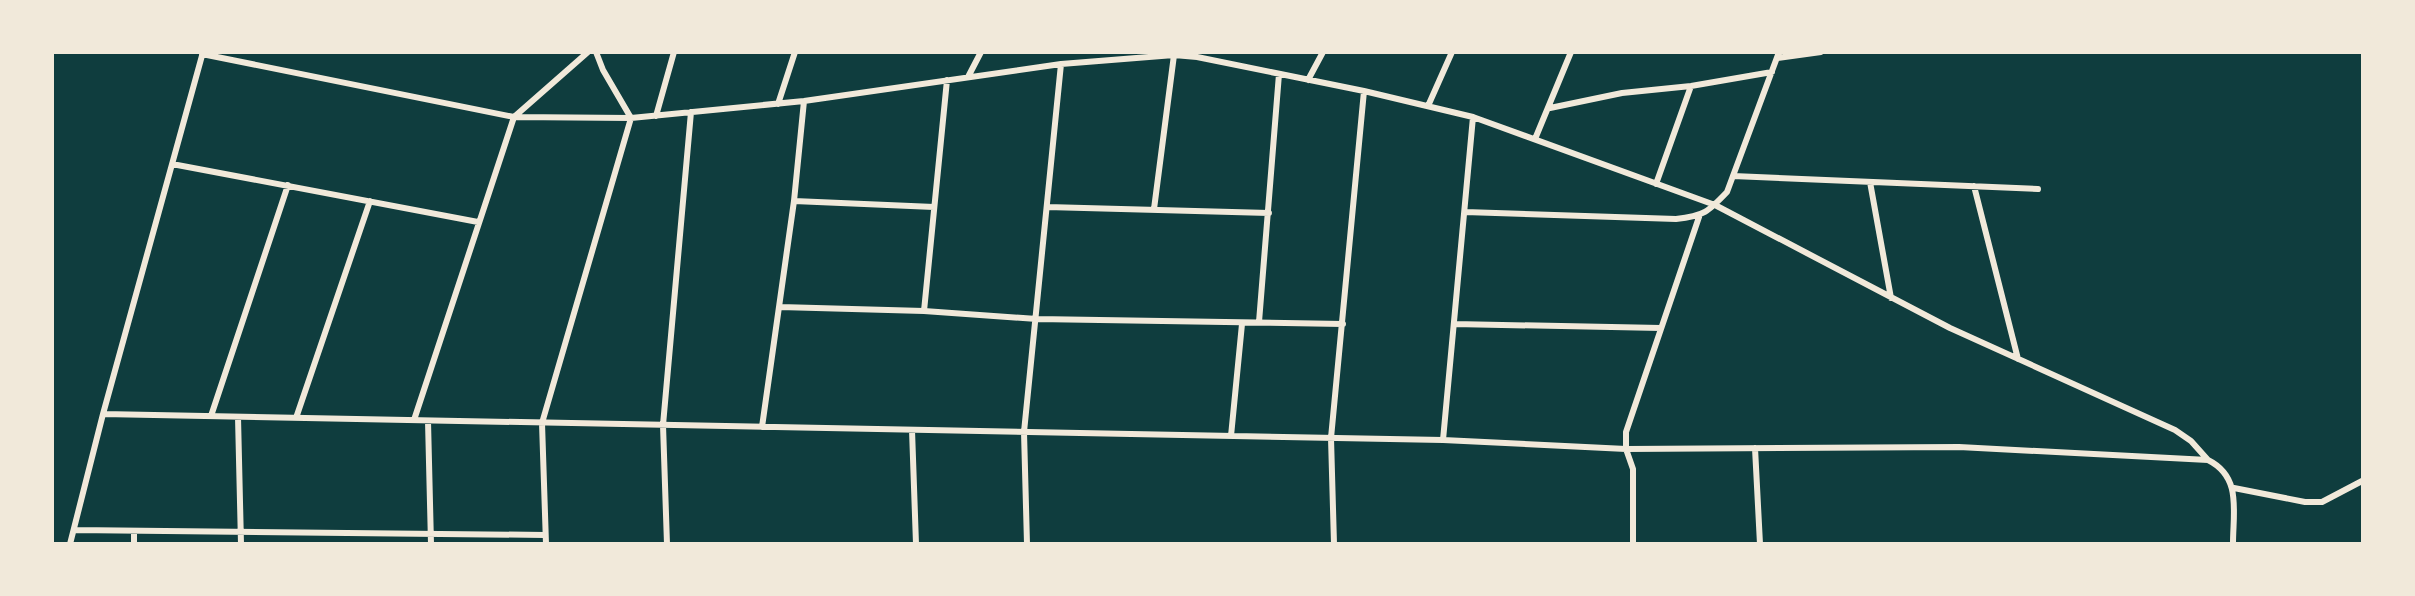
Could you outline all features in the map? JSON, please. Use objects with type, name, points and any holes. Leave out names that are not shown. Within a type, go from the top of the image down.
[{"type":"street","points":[[414,420],[514,117],[588,52]]},
{"type":"street","points":[[546,543],[542,423],[631,118],[603,70],[596,52]]},
{"type":"street","points":[[656,117],[674,52]]},
{"type":"street","points":[[778,104],[795,52]]},
{"type":"street","points":[[968,77],[981,52]]},
{"type":"street","points":[[1100,62],[1104,52]]},
{"type":"street","points":[[1308,80],[1323,52]]},
{"type":"street","points":[[1428,106],[1452,52]]},
{"type":"street","points":[[1535,140],[1571,52]]},
{"type":"street","points":[[1465,212],[1676,219],[1699,217],[1727,192],[1778,55],[1821,52]]},
{"type":"street","points":[[70,543],[202,53],[514,117],[656,117],[804,101],[1061,64],[1174,55],[1198,55],[1428,106],[1473,117],[1715,205],[1950,328],[2175,430],[2191,441],[2208,460],[2218,466],[2234,488],[2233,543]]},
{"type":"street","points":[[1154,209],[1174,55]]},
{"type":"street","points":[[1027,543],[1024,432],[1061,64]]},
{"type":"street","points":[[1550,108],[1622,93],[1691,86],[1772,72]]},
{"type":"street","points":[[1259,322],[1279,74]]},
{"type":"street","points":[[924,311],[947,80]]},
{"type":"street","points":[[1656,184],[1691,86]]},
{"type":"street","points":[[1334,543],[1331,438],[1364,91]]},
{"type":"street","points":[[762,427],[794,201],[804,101]]},
{"type":"street","points":[[667,543],[663,425],[691,112]]},
{"type":"street","points":[[1443,441],[1473,117]]},
{"type":"street","points":[[172,164],[478,222]]},
{"type":"street","points":[[1733,177],[2038,189]]},
{"type":"street","points":[[1870,182],[1891,298]]},
{"type":"street","points":[[211,416],[288,185]]},
{"type":"street","points":[[1974,186],[2018,359]]},
{"type":"street","points":[[296,418],[370,201]]},
{"type":"street","points":[[794,201],[934,207]]},
{"type":"street","points":[[1047,207],[1269,213]]},
{"type":"street","points":[[1633,543],[1633,469],[1626,449],[1626,432],[1699,217]]},
{"type":"street","points":[[780,307],[924,311],[1037,319],[1343,324]]},
{"type":"street","points":[[1231,436],[1242,324]]},
{"type":"street","points":[[1454,324],[1661,328]]},
{"type":"street","points":[[103,414],[1331,438],[1626,449],[1959,447],[2208,460]]},
{"type":"street","points":[[238,417],[241,543]]},
{"type":"street","points":[[428,421],[431,543]]},
{"type":"street","points":[[912,430],[916,543]]},
{"type":"street","points":[[1755,448],[1760,543]]},
{"type":"street","points":[[2234,488],[2305,502],[2322,502],[2362,481]]},
{"type":"street","points":[[74,530],[545,535]]},
{"type":"street","points":[[134,531],[134,543]]}]
